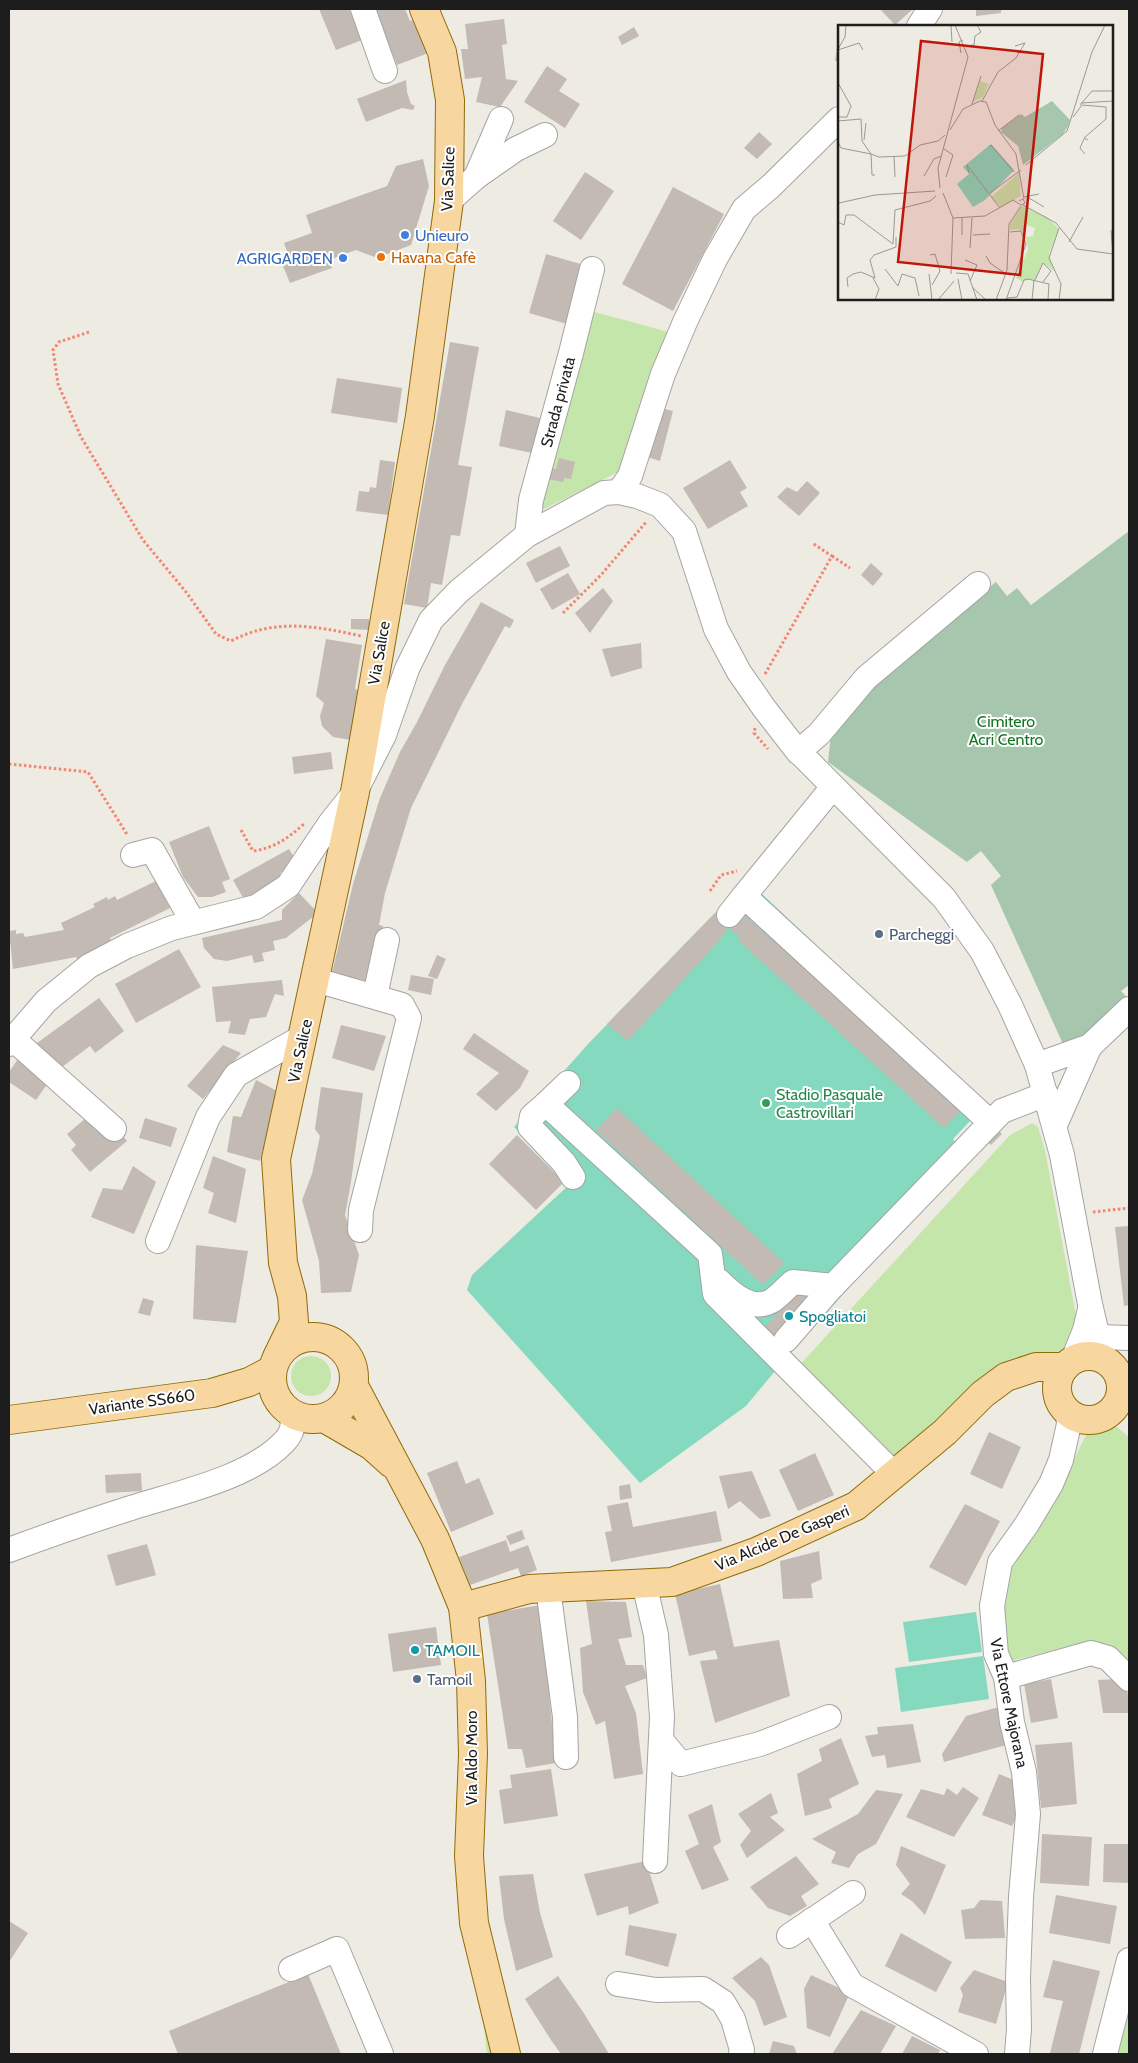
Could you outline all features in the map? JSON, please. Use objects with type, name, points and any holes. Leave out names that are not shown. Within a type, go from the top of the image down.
[{"type":"main road","name":"Via Salice","points":[[292,1296],[282,1263],[276,1159],[316,980],[354,792],[420,416],[449,201],[450,100],[442,52],[424,9]]},
{"type":"main road","points":[[292,1296],[318,1336]]},
{"type":"main road","points":[[288,1410],[275,1396],[272,1383],[274,1364],[294,1322],[292,1296]]},
{"type":"main road","points":[[212,1393],[256,1398],[308,1419],[324,1418],[334,1413],[350,1397],[354,1386],[353,1370],[347,1354],[330,1340],[318,1336],[294,1340],[284,1348],[274,1364]]},
{"type":"main road","points":[[1100,1348],[1118,1375],[1125,1393],[1121,1395],[1117,1403],[1098,1418],[1061,1404],[1058,1395],[1065,1370],[1083,1356],[1093,1356],[1100,1348]]},
{"type":"main road","name":"Variante SS660","points":[[9,1420],[212,1393],[249,1382],[274,1364]]},
{"type":"main road","name":"Via Alcide De Gasperi","points":[[463,1607],[530,1589],[672,1582],[756,1552],[856,1506],[945,1432],[983,1394],[1006,1378],[1034,1379],[1065,1370]]},
{"type":"main road","name":"Via Aldo Moro","points":[[354,1386],[435,1539],[463,1607],[472,1706],[473,1754],[469,1856],[474,1923],[506,2054]]},
{"type":"main road","name":"Via Aldo Moro","points":[[324,1418],[372,1446],[401,1472]]},
{"type":"street","points":[[363,9],[385,71]]},
{"type":"street","points":[[920,25],[930,9]]},
{"type":"street","points":[[476,177],[501,119]]},
{"type":"street","points":[[619,492],[630,476],[663,374],[685,322],[715,259],[744,209],[771,186],[838,120]]},
{"type":"street","points":[[449,201],[476,177],[516,148],[545,135]]},
{"type":"street","name":"Strada privata","points":[[527,535],[531,500],[592,269]]},
{"type":"street","points":[[114,1128],[11,1042],[46,1001],[89,966],[127,946],[172,928],[256,908],[288,886],[331,822],[354,792],[384,735],[407,669],[432,620],[459,591],[527,535],[604,493],[619,492],[637,496],[660,505],[684,531],[716,629],[739,672],[760,703],[798,752],[944,898],[982,951],[1038,1065],[1075,1213],[1090,1304],[1100,1348],[1129,1338]]},
{"type":"street","points":[[798,752],[819,734],[866,678],[978,584]]},
{"type":"street","points":[[729,915],[832,788]]},
{"type":"street","points":[[136,854],[152,850],[193,922]]},
{"type":"street","points":[[744,896],[983,1130]]},
{"type":"street","points":[[375,996],[387,940]]},
{"type":"street","points":[[316,980],[402,1005],[409,1018],[361,1210],[360,1230]]},
{"type":"street","points":[[1054,1125],[1090,1046],[1129,1009]]},
{"type":"street","points":[[158,1241],[208,1117],[236,1075],[304,1036]]},
{"type":"street","points":[[1038,1065],[1090,1046]]},
{"type":"street","points":[[568,1083],[532,1116],[530,1127],[564,1163],[573,1177]]},
{"type":"street","points":[[786,1340],[833,1286],[1002,1111],[1046,1094]]},
{"type":"street","points":[[546,1104],[710,1254],[714,1294],[894,1474]]},
{"type":"street","points":[[711,1274],[736,1298],[760,1305],[773,1300],[793,1282],[833,1286]]},
{"type":"street","points":[[1065,1370],[1085,1330],[1090,1304]]},
{"type":"street","points":[[9,1550],[68,1528],[214,1482],[240,1471],[266,1456],[284,1442],[294,1429],[288,1410]]},
{"type":"street","name":"Via Ettore Majorana","points":[[1017,2054],[1021,1897],[1028,1814],[1024,1772],[1012,1722],[1006,1677],[996,1654],[992,1606],[1000,1562],[1052,1484],[1070,1424],[1098,1418]]},
{"type":"street","points":[[644,1583],[656,1635],[662,1717],[656,1861]]},
{"type":"street","points":[[548,1588],[565,1717],[566,1757]]},
{"type":"street","points":[[1006,1677],[1091,1653],[1108,1658],[1129,1679]]},
{"type":"street","points":[[661,1740],[681,1764],[760,1744],[829,1716]]},
{"type":"street","points":[[789,1936],[853,1893]]},
{"type":"street","points":[[812,1920],[852,1985],[976,2054]]},
{"type":"street","points":[[291,1969],[337,1949],[381,2054]]},
{"type":"street","points":[[1105,2054],[1129,1960]]},
{"type":"street","points":[[618,1984],[656,1990],[703,1989],[723,2002],[734,2019],[742,2050],[741,2054]]},
{"type":"path","points":[[89,332],[59,342],[53,350],[58,384],[81,437],[143,540],[186,592],[216,634],[231,641],[240,636],[274,626],[316,627],[381,640]]},
{"type":"path","points":[[564,613],[600,575],[660,505]]},
{"type":"path","points":[[812,543],[850,568]]},
{"type":"path","points":[[770,750],[754,733],[760,703],[832,556]]},
{"type":"path","points":[[9,764],[88,772],[136,854]]},
{"type":"path","points":[[242,830],[253,851],[268,849],[287,839],[308,820]]},
{"type":"path","points":[[710,891],[721,875],[734,873],[741,868]]},
{"type":"path","points":[[1075,1213],[1129,1208]]},
{"type":"green space","points":[[595,312],[672,333],[628,462],[618,472],[536,513],[587,316]]},
{"type":"green space","name":"Cimitero Acri Centro","points":[[1129,531],[1129,985],[1121,991],[1128,998],[1091,1032],[1063,1044],[991,885],[1001,876],[981,851],[967,862],[828,762],[832,725],[887,668],[996,582],[1007,596],[1017,588],[1031,605]]},
{"type":"green space","points":[[747,880],[986,1104],[953,1139],[967,1157],[790,1353],[746,1406],[640,1483],[467,1290],[472,1275],[571,1183],[514,1127],[589,1043]]},
{"type":"green space","points":[[1032,1123],[1038,1127],[1045,1150],[1077,1321],[1064,1353],[899,1460],[877,1447],[796,1369],[1010,1135]]},
{"type":"green space","points":[[311,1356],[325,1362],[331,1376],[325,1390],[311,1396],[297,1390],[291,1376],[297,1362]]},
{"type":"green space","points":[[1100,1422],[1112,1423],[1129,1437],[1129,1661],[1111,1648],[1090,1641],[1007,1662],[999,1605],[1011,1566],[1058,1492],[1089,1429]]},
{"type":"green space","points":[[976,1612],[982,1652],[909,1662],[903,1622]]},
{"type":"green space","points":[[983,1656],[989,1699],[901,1712],[895,1668]]},
{"type":"green space","points":[[1129,1987],[1129,2054],[1113,2054]]},
{"type":"green space","points":[[482,2010],[495,2054],[487,2054]]},
{"type":"building","points":[[319,9],[349,9],[362,40],[336,50]]},
{"type":"building","points":[[375,9],[405,9],[410,21],[419,18],[431,52],[397,65]]},
{"type":"building","points":[[880,9],[913,9],[895,25]]},
{"type":"building","points":[[976,9],[1001,9],[1001,13],[976,16]]},
{"type":"building","points":[[504,19],[507,44],[502,45],[506,79],[518,81],[500,107],[476,102],[482,77],[465,79],[461,49],[468,49],[465,24]]},
{"type":"building","points":[[634,27],[639,36],[622,45],[618,37]]},
{"type":"building","points":[[838,41],[838,61],[835,61]]},
{"type":"building","points":[[547,66],[567,79],[559,91],[580,104],[565,128],[524,102]]},
{"type":"building","points":[[406,80],[411,104],[415,106],[413,110],[402,108],[366,122],[357,99]]},
{"type":"building","points":[[759,132],[772,144],[757,159],[744,148]]},
{"type":"building","points":[[423,159],[429,186],[411,245],[377,258],[356,250],[329,260],[332,268],[290,283],[283,266],[291,263],[284,243],[312,233],[306,215],[387,186],[396,166]]},
{"type":"building","points":[[585,172],[614,191],[581,240],[553,221]]},
{"type":"building","points":[[673,187],[724,214],[673,311],[622,284]]},
{"type":"building","points":[[546,254],[584,265],[567,324],[529,313]]},
{"type":"building","points":[[450,342],[479,347],[458,465],[472,467],[460,536],[451,535],[442,585],[431,583],[427,608],[404,604]]},
{"type":"building","points":[[337,378],[402,388],[397,423],[331,413]]},
{"type":"building","points":[[657,407],[673,411],[660,461],[644,456]]},
{"type":"building","points":[[506,410],[540,418],[532,453],[499,446]]},
{"type":"building","points":[[559,458],[575,462],[571,479],[564,478],[563,482],[548,479],[550,468],[556,469]]},
{"type":"building","points":[[380,460],[395,462],[388,515],[356,511],[359,491],[369,492],[370,487],[376,488]]},
{"type":"building","points":[[730,460],[747,488],[740,492],[748,506],[708,529],[683,488]]},
{"type":"building","points":[[807,481],[820,493],[799,516],[777,497],[787,487],[797,492]]},
{"type":"building","points":[[560,546],[570,566],[536,583],[526,563]]},
{"type":"building","points":[[871,563],[883,574],[873,586],[861,575]]},
{"type":"building","points":[[568,573],[580,594],[552,610],[540,589]]},
{"type":"building","points":[[603,588],[613,601],[590,633],[575,613]]},
{"type":"building","points":[[481,602],[514,620],[510,628],[505,626],[462,704],[411,808],[385,893],[379,925],[383,926],[372,982],[332,973],[353,884],[380,798],[400,752],[445,665]]},
{"type":"building","points":[[351,619],[369,619],[369,630],[351,629]]},
{"type":"building","points":[[326,639],[362,645],[355,689],[358,690],[351,740],[333,737],[322,726],[320,716],[324,703],[316,696]]},
{"type":"building","points":[[641,643],[642,668],[611,677],[602,649]]},
{"type":"building","points":[[331,752],[333,769],[294,774],[292,757]]},
{"type":"building","points":[[209,826],[230,879],[222,882],[226,892],[212,897],[198,897],[183,877],[169,842]]},
{"type":"building","points":[[289,849],[297,862],[280,873],[285,882],[246,903],[233,880]]},
{"type":"building","points":[[156,881],[170,908],[110,938],[112,944],[78,960],[76,957],[13,969],[9,931],[16,930],[16,934],[23,933],[25,937],[64,930],[61,923],[95,907],[93,904],[107,897],[108,900],[115,896],[117,900]]},
{"type":"building","points":[[299,893],[318,913],[286,938],[273,941],[275,950],[262,953],[264,961],[254,963],[252,955],[227,961],[214,959],[204,948],[202,938],[282,920],[282,910]]},
{"type":"building","points":[[740,911],[961,1110],[944,1128],[737,939],[740,937],[728,927]]},
{"type":"building","points":[[714,914],[728,927],[723,936],[628,1041],[607,1024]]},
{"type":"building","points":[[179,949],[201,987],[136,1023],[115,984]]},
{"type":"building","points":[[437,955],[446,959],[437,979],[428,976]]},
{"type":"building","points":[[411,975],[434,979],[431,995],[408,990]]},
{"type":"building","points":[[282,980],[284,996],[275,994],[266,1017],[250,1019],[245,1035],[228,1033],[231,1021],[216,1022],[212,987]]},
{"type":"building","points":[[99,998],[124,1031],[95,1053],[90,1046],[58,1070],[37,1043]]},
{"type":"building","points":[[341,1025],[386,1036],[374,1071],[332,1058]]},
{"type":"building","points":[[474,1033],[529,1071],[520,1088],[496,1111],[476,1094],[499,1073],[463,1049]]},
{"type":"building","points":[[223,1045],[241,1053],[203,1099],[187,1086]]},
{"type":"building","points":[[18,1059],[50,1080],[36,1100],[9,1082],[9,1072]]},
{"type":"building","points":[[256,1080],[277,1091],[260,1161],[227,1152],[233,1116],[241,1117]]},
{"type":"building","points":[[321,1087],[363,1093],[345,1215],[359,1255],[351,1292],[321,1293],[319,1261],[302,1200],[312,1174],[320,1136],[315,1129]]},
{"type":"building","points":[[617,1108],[784,1263],[763,1285],[596,1130]]},
{"type":"building","points":[[92,1113],[121,1134],[127,1141],[90,1172],[71,1150],[76,1145],[67,1134]]},
{"type":"building","points":[[145,1118],[177,1128],[171,1147],[139,1138]]},
{"type":"building","points":[[990,1122],[1002,1134],[991,1145],[980,1134]]},
{"type":"building","points":[[517,1135],[564,1182],[536,1210],[489,1164]]},
{"type":"building","points":[[213,1156],[246,1169],[236,1223],[208,1213],[214,1193],[203,1188]]},
{"type":"building","points":[[133,1166],[156,1182],[134,1234],[91,1217],[103,1188],[122,1190]]},
{"type":"building","points":[[1129,1226],[1129,1305],[1124,1306],[1115,1227]]},
{"type":"building","points":[[196,1245],[248,1251],[236,1323],[193,1319]]},
{"type":"building","name":"Spogliatoi","points":[[799,1289],[814,1303],[778,1341],[764,1328]]},
{"type":"building","points":[[143,1298],[154,1301],[150,1316],[138,1313]]},
{"type":"building","points":[[989,1432],[1021,1447],[1002,1489],[970,1474]]},
{"type":"building","points":[[815,1453],[834,1495],[798,1511],[779,1470]]},
{"type":"building","points":[[457,1461],[466,1484],[479,1478],[494,1514],[451,1532],[427,1473]]},
{"type":"building","points":[[752,1471],[771,1516],[760,1519],[740,1501],[728,1509],[719,1476]]},
{"type":"building","points":[[141,1473],[142,1491],[106,1493],[105,1475]]},
{"type":"building","points":[[630,1484],[632,1498],[620,1500],[619,1486]]},
{"type":"building","points":[[628,1502],[633,1527],[716,1511],[722,1541],[611,1562],[605,1532],[612,1531],[607,1506]]},
{"type":"building","points":[[965,1504],[1000,1521],[966,1586],[929,1567]]},
{"type":"building","points":[[522,1530],[525,1539],[510,1545],[506,1536]]},
{"type":"building","points":[[506,1540],[510,1552],[528,1545],[537,1570],[521,1576],[518,1568],[470,1585],[459,1557]]},
{"type":"building","points":[[147,1544],[156,1575],[116,1586],[107,1555]]},
{"type":"building","points":[[819,1551],[822,1579],[811,1584],[813,1598],[783,1599],[780,1561]]},
{"type":"building","points":[[720,1584],[734,1647],[779,1640],[790,1696],[715,1723],[700,1661],[718,1659],[715,1650],[689,1656],[675,1594]]},
{"type":"building","points":[[586,1601],[626,1602],[632,1637],[618,1639],[626,1665],[643,1665],[647,1678],[625,1686],[636,1713],[643,1774],[614,1779],[605,1721],[596,1725],[583,1692],[580,1648],[592,1644]]},
{"type":"building","points":[[540,1605],[556,1763],[526,1768],[522,1749],[508,1749],[487,1614]]},
{"type":"building","name":"TAMOIL","points":[[436,1627],[441,1665],[393,1672],[388,1634]]},
{"type":"building","points":[[1051,1679],[1058,1718],[1031,1723],[1024,1684]]},
{"type":"building","points":[[1117,1679],[1129,1695],[1129,1713],[1103,1713],[1098,1680]]},
{"type":"building","points":[[999,1707],[1006,1745],[944,1762],[942,1754],[966,1716]]},
{"type":"building","points":[[913,1724],[921,1762],[887,1768],[885,1755],[872,1757],[865,1736],[878,1734],[877,1727]]},
{"type":"building","points":[[841,1738],[859,1784],[829,1799],[832,1808],[805,1816],[797,1774],[822,1761],[819,1749]]},
{"type":"building","points":[[1072,1742],[1077,1804],[1041,1808],[1035,1745]]},
{"type":"building","points":[[551,1769],[558,1816],[504,1824],[499,1790],[512,1788],[510,1775]]},
{"type":"building","points":[[999,1774],[1016,1781],[1018,1814],[1012,1826],[982,1815]]},
{"type":"building","points":[[963,1787],[979,1798],[954,1837],[906,1817],[921,1789],[944,1795],[947,1788],[957,1795]]},
{"type":"building","points":[[876,1790],[903,1794],[876,1844],[858,1854],[849,1868],[831,1863],[836,1852],[812,1839],[858,1814]]},
{"type":"building","points":[[771,1793],[778,1813],[770,1817],[785,1830],[747,1858],[740,1845],[751,1831],[738,1814]]},
{"type":"building","points":[[712,1804],[721,1842],[713,1847],[729,1880],[702,1890],[685,1851],[699,1844],[688,1815]]},
{"type":"building","points":[[1042,1834],[1092,1837],[1089,1886],[1040,1883]]},
{"type":"building","points":[[1104,1844],[1129,1844],[1129,1883],[1103,1882]]},
{"type":"building","points":[[901,1846],[946,1865],[925,1915],[912,1901],[901,1894],[910,1884],[896,1865]]},
{"type":"building","points":[[796,1856],[819,1884],[801,1896],[807,1906],[790,1916],[768,1908],[750,1887]]},
{"type":"building","points":[[646,1861],[659,1903],[629,1915],[628,1906],[597,1916],[584,1874]]},
{"type":"building","points":[[533,1874],[540,1913],[553,1957],[516,1971],[504,1919],[499,1876]]},
{"type":"building","points":[[1056,1895],[1117,1906],[1110,1944],[1049,1933]]},
{"type":"building","points":[[980,1900],[1002,1901],[1005,1938],[965,1939],[961,1910],[974,1908]]},
{"type":"building","points":[[9,1921],[28,1933],[9,1962]]},
{"type":"building","points":[[629,1925],[677,1934],[668,1967],[625,1955]]},
{"type":"building","points":[[901,1933],[952,1962],[936,1992],[885,1966]]},
{"type":"building","points":[[761,1957],[769,1965],[787,2017],[764,2026],[755,2001],[732,1978]]},
{"type":"building","points":[[1053,1960],[1100,1971],[1079,2054],[1050,2053],[1063,2001],[1043,1997]]},
{"type":"building","points":[[974,1970],[1008,1982],[996,2024],[958,2012],[963,1995],[960,1988]]},
{"type":"building","points":[[308,1974],[341,2054],[178,2054],[169,2031]]},
{"type":"building","points":[[811,1975],[850,1993],[830,2037],[807,2028],[804,1989]]},
{"type":"building","points":[[558,1976],[609,2054],[561,2054],[551,2040],[525,1999]]},
{"type":"building","points":[[861,2010],[896,2026],[880,2054],[832,2054]]},
{"type":"building","points":[[912,2036],[940,2050],[938,2054],[902,2054]]},
{"type":"building","points":[[773,2041],[794,2046],[797,2054],[769,2054]]},
{"type":"place","name":"Unieuro","points":[[405,235]]},
{"type":"place","name":"Havana Cafè","points":[[381,257]]},
{"type":"place","name":"AGRIGARDEN","points":[[343,258]]},
{"type":"place","name":"Parcheggi","points":[[879,934]]},
{"type":"place","name":"Stadio Pasquale Castrovillari","points":[[766,1103]]},
{"type":"place","name":"Spogliatoi","points":[[789,1316]]},
{"type":"place","name":"TAMOIL","points":[[415,1650]]},
{"type":"place","name":"Tamoil","points":[[417,1679]]}]
